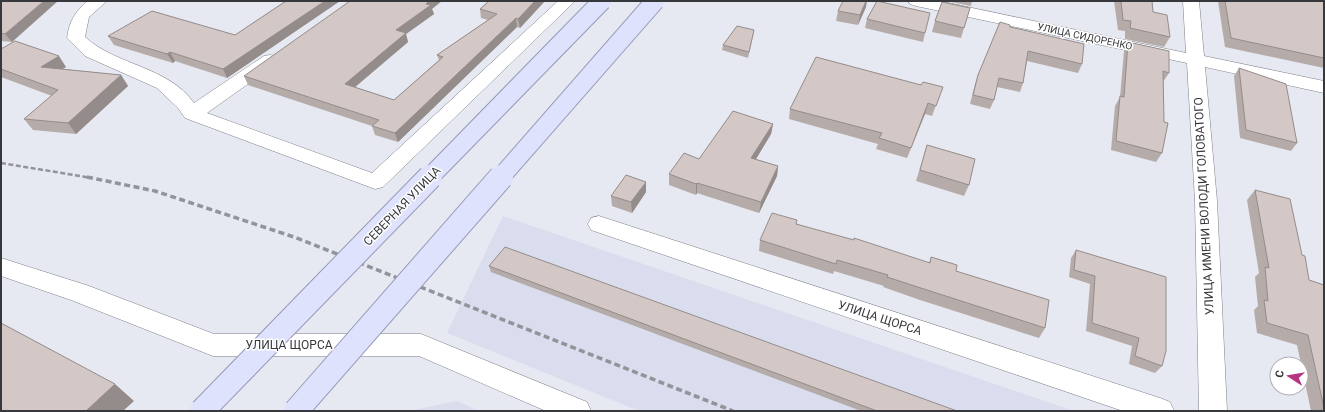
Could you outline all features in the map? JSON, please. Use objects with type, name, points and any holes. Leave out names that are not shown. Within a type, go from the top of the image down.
[{"type":"main road","name":"СЕВЕРНАЯ УЛИЦА","points":[[202,411],[602,1]]},
{"type":"main road","points":[[296,411],[655,1]]},
{"type":"street","points":[[99,1],[89,8],[76,24],[76,38],[91,52],[164,84],[185,104],[192,114],[375,182],[567,1]]},
{"type":"street","name":"УЛИЦА СИДОРЕНКО","points":[[916,1],[1324,87]]},
{"type":"street","name":"УЛИЦА ИМЕНИ ВОЛОДИ ГОЛОВАТОГО","points":[[1191,1],[1206,201],[1213,411]]},
{"type":"street","points":[[192,114],[283,51]]},
{"type":"street","name":"УЛИЦА ЩОРСА","points":[[599,224],[1160,411]]},
{"type":"street","name":"УЛИЦА ЩОРСА","points":[[1,267],[80,293],[213,345],[421,345],[577,411]]},
{"type":"shaded area","points":[[503,216],[1074,411],[639,411],[447,333]]},
{"type":"shaded area","points":[[457,401],[479,411],[409,411]]},
{"type":"building","points":[[1,1],[44,1],[5,34],[1,33]]},
{"type":"building","points":[[286,1],[325,1],[223,69],[170,52],[167,54],[108,36],[152,11],[235,35]]},
{"type":"building","points":[[350,1],[429,1],[426,4],[431,5],[396,30],[406,33],[345,84],[394,100],[443,57],[437,55],[497,14],[480,9],[489,1],[535,1],[518,19],[516,18],[395,133],[372,126],[379,120],[244,76]]},
{"type":"building","points":[[843,1],[866,1],[860,15],[838,11]]},
{"type":"building","points":[[877,1],[930,13],[925,33],[867,19]]},
{"type":"building","points":[[1121,1],[1152,1],[1153,12],[1167,15],[1170,37],[1130,28],[1131,21],[1123,20]]},
{"type":"building","points":[[1225,1],[1324,1],[1324,58],[1231,38]]},
{"type":"building","points":[[942,2],[970,8],[964,28],[935,21]]},
{"type":"building","points":[[1000,22],[1010,25],[1010,27],[1084,44],[1082,64],[1028,51],[1023,83],[999,78],[994,100],[973,95],[978,75]]},
{"type":"building","points":[[737,26],[754,30],[749,52],[723,45]]},
{"type":"building","points":[[15,41],[59,56],[41,67],[121,75],[68,123],[24,119],[58,90],[1,69],[1,49]]},
{"type":"building","points":[[1128,42],[1169,51],[1169,73],[1163,71],[1164,122],[1168,123],[1162,153],[1116,141],[1120,96],[1124,97]]},
{"type":"building","points":[[816,57],[921,85],[923,82],[943,87],[936,106],[928,103],[911,148],[879,138],[882,133],[790,109]]},
{"type":"building","points":[[1239,68],[1286,84],[1297,143],[1246,130]]},
{"type":"building","points":[[733,111],[773,124],[751,158],[778,166],[761,202],[697,183],[696,184],[669,174],[684,153],[699,159]]},
{"type":"building","points":[[927,145],[975,159],[969,185],[920,170]]},
{"type":"building","points":[[626,175],[646,182],[631,202],[611,196]]},
{"type":"building","points":[[1255,190],[1290,199],[1302,255],[1305,256],[1309,280],[1324,285],[1324,408],[1308,335],[1267,323],[1264,300],[1268,301],[1265,267],[1269,268]]},
{"type":"building","points":[[772,213],[797,220],[796,224],[854,240],[854,238],[930,263],[931,257],[957,265],[956,271],[1049,300],[1045,328],[887,277],[888,275],[837,260],[836,264],[760,240]]},
{"type":"building","points":[[505,247],[957,411],[877,411],[489,266]]},
{"type":"building","points":[[1076,250],[1166,277],[1166,351],[1162,366],[1135,356],[1139,338],[1092,323],[1095,276],[1074,270]]},
{"type":"building","points":[[1,323],[115,384],[86,411],[1,411]]},
{"type":"railway","points":[[1,163],[91,178]]},
{"type":"railway","points":[[87,177],[91,178]]},
{"type":"railway","points":[[91,178],[155,191],[294,237],[733,411]]}]
